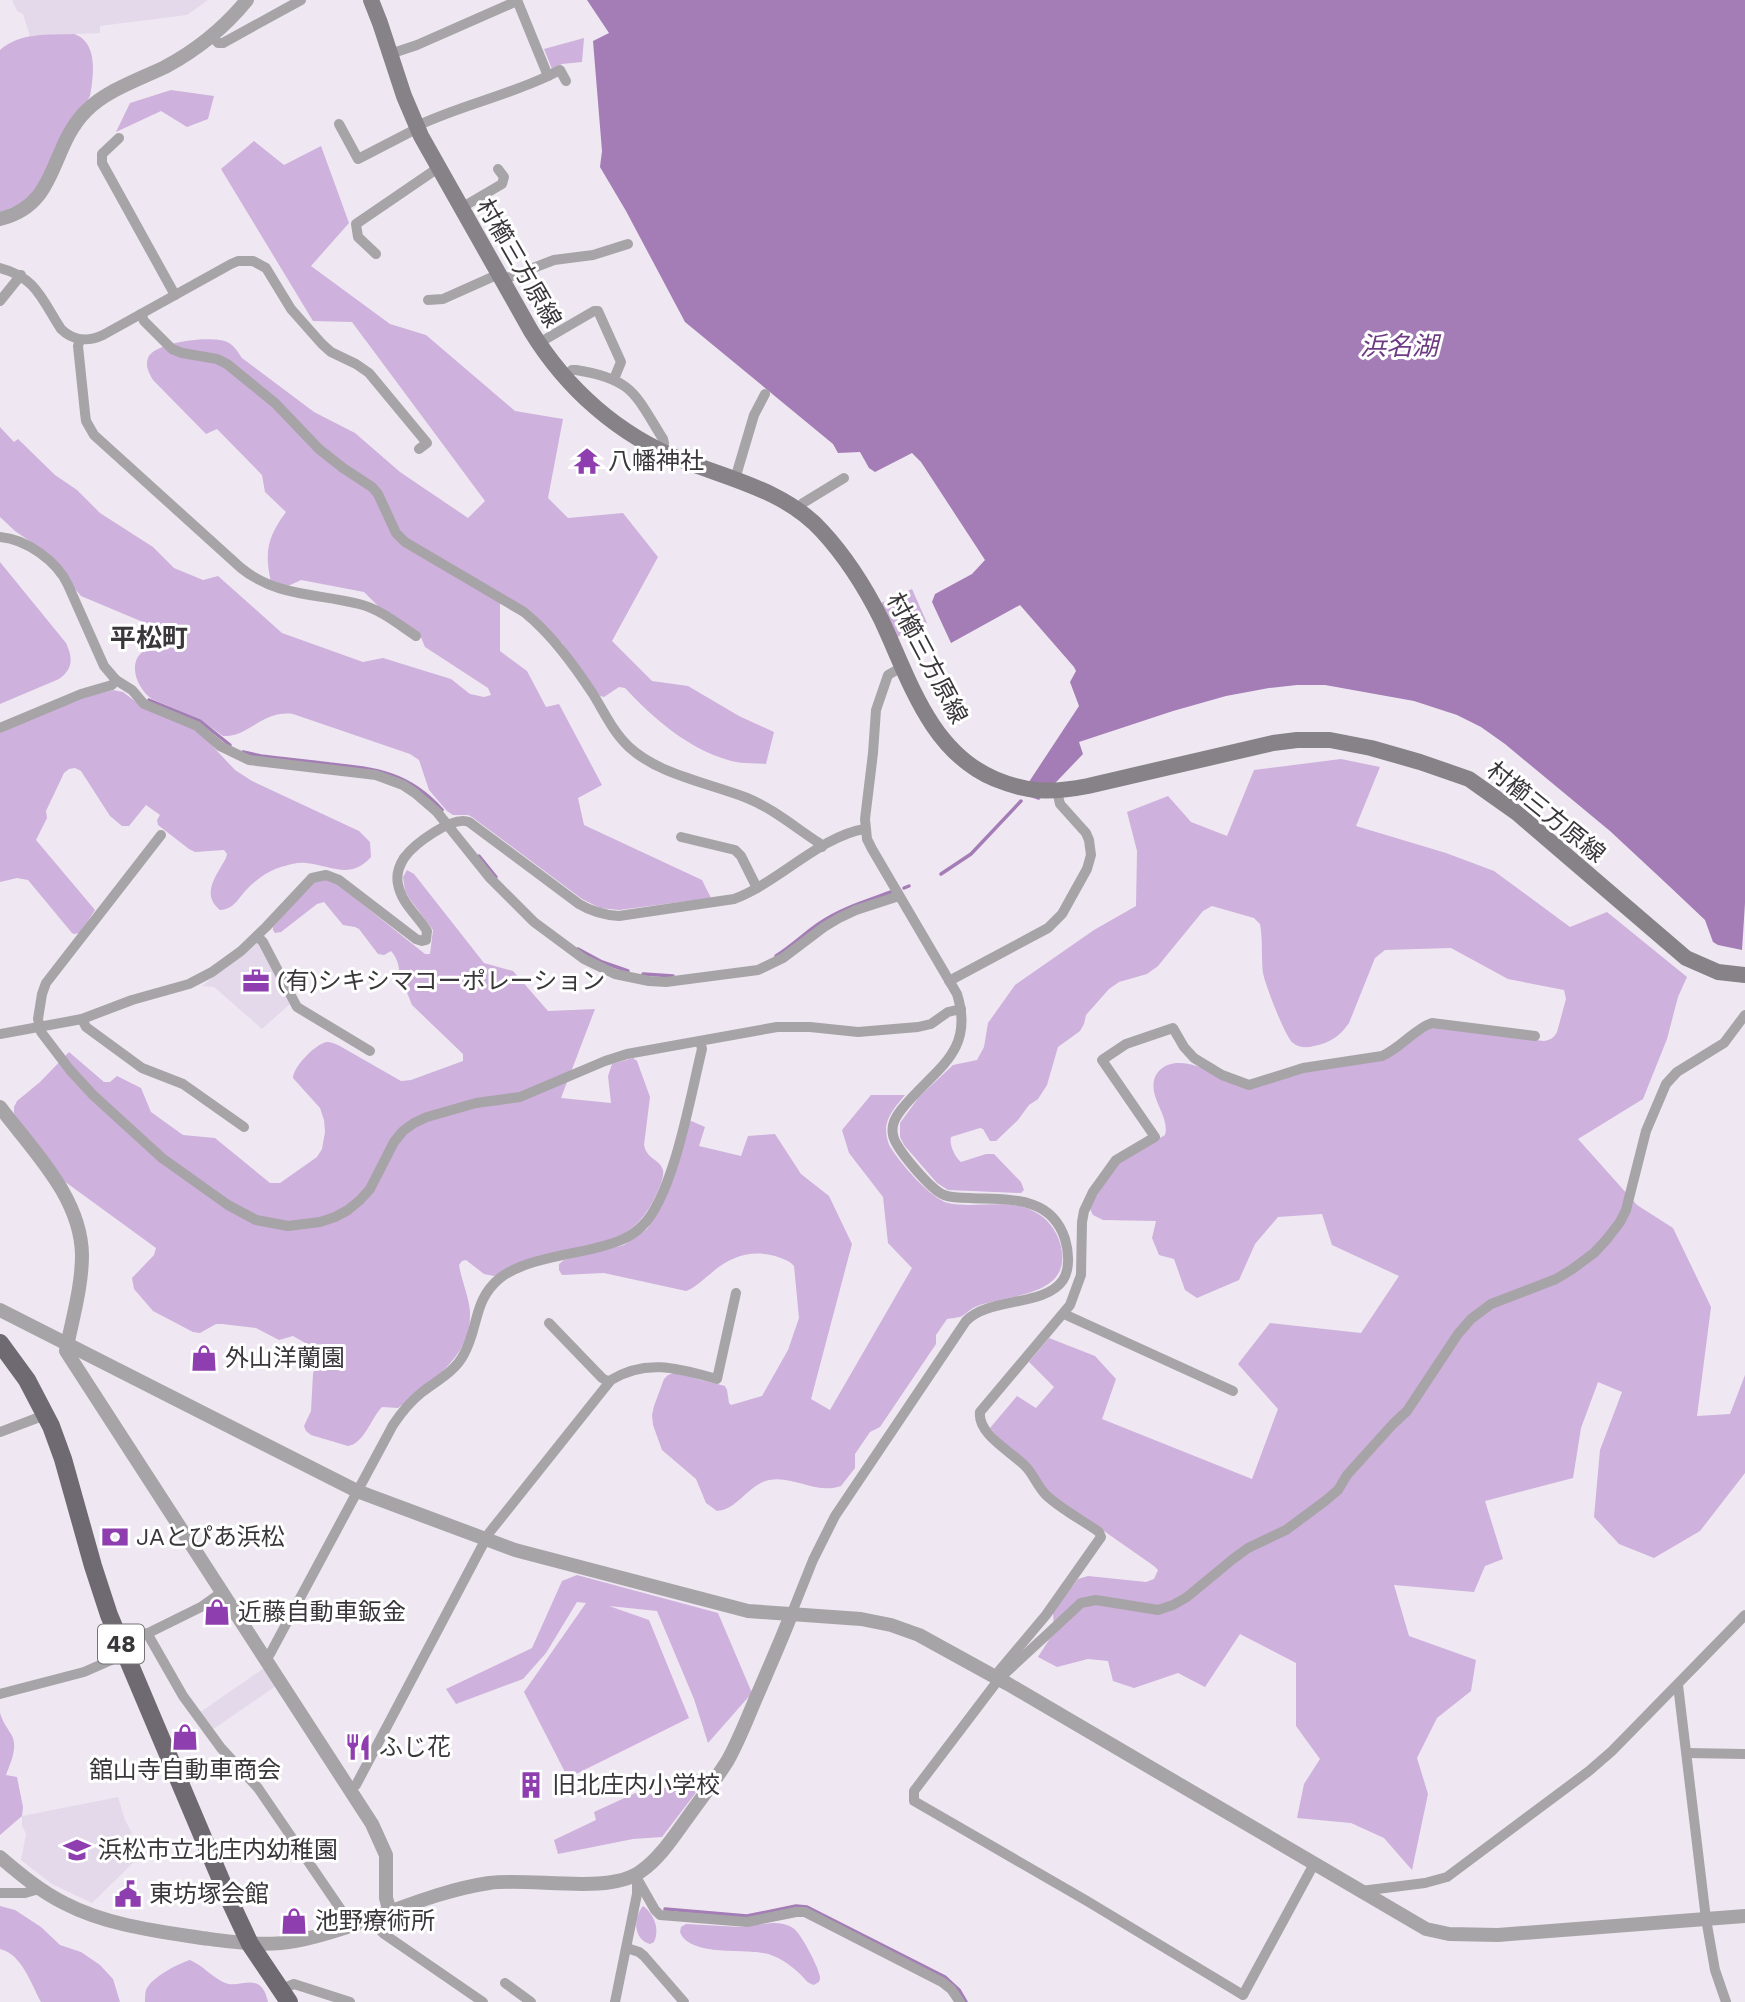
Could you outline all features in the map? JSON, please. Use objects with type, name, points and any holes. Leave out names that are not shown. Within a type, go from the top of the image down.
[{"type":"main road","name":"村櫛三方原線","points":[[371,0],[417,127],[539,343],[564,377],[601,413],[631,434],[662,451],[768,492],[798,509],[830,538],[878,613],[925,711],[949,748],[980,771],[1028,790],[1057,791],[1273,743],[1330,740],[1371,748],[1469,779],[1517,813],[1686,958],[1718,972],[1745,975]]},
{"type":"main road","name":"48","points":[[0,1343],[27,1380],[46,1415],[63,1458],[98,1583],[123,1650],[250,1944],[285,1997]]},
{"type":"street","points":[[0,219],[22,212],[38,198],[71,130],[95,103],[178,60],[212,36],[247,0]]},
{"type":"street","points":[[212,36],[218,43],[223,43],[301,0]]},
{"type":"street","points":[[390,54],[417,45],[517,0],[548,76]]},
{"type":"street","points":[[339,124],[358,159],[417,127],[522,88],[560,70],[566,81]]},
{"type":"street","points":[[119,138],[102,154],[102,163],[175,295]]},
{"type":"street","points":[[376,254],[358,236],[356,223],[438,168]]},
{"type":"street","points":[[461,208],[502,184],[504,177],[498,169]]},
{"type":"street","points":[[428,300],[443,299],[554,260],[593,255],[628,244]]},
{"type":"street","points":[[0,268],[21,275],[31,283],[66,334],[80,340],[96,338],[238,261],[260,264],[291,309],[322,344],[375,378],[427,443],[419,449]]},
{"type":"street","points":[[0,301],[21,275]]},
{"type":"street","points":[[539,343],[594,310],[598,311],[621,362],[614,379]]},
{"type":"street","points":[[141,314],[144,321],[172,349],[217,359],[227,364],[275,403],[319,449],[372,487],[396,533],[405,542],[537,622],[559,646],[630,748],[657,765],[750,799],[820,843],[822,848]]},
{"type":"street","points":[[80,340],[78,346],[86,421],[94,435],[241,568],[276,588],[369,607],[416,636]]},
{"type":"street","points":[[564,377],[572,370],[597,373],[614,379],[629,389],[663,439],[662,451]]},
{"type":"street","points":[[735,480],[754,415],[765,394]]},
{"type":"street","points":[[798,509],[803,503],[844,478]]},
{"type":"street","points":[[0,537],[27,544],[62,574],[99,657],[116,680],[149,706],[197,726],[220,746],[239,756],[369,774],[390,779],[415,793],[427,802],[504,894],[550,936],[615,974],[649,981],[683,981],[758,970],[783,958],[839,918],[899,896]]},
{"type":"street","points":[[0,1857],[39,1889],[83,1912],[164,1932],[250,1944],[296,1941],[459,1889],[489,1883],[520,1881],[589,1884],[615,1881],[635,1875],[667,1845],[727,1760],[742,1733],[813,1559],[835,1516],[966,1321],[975,1313],[1049,1292],[1063,1280],[1068,1263],[1067,1243],[1052,1216],[1024,1201],[946,1196],[933,1187],[899,1149],[894,1139],[893,1127],[897,1116],[915,1093],[948,1061],[961,1029],[961,1009],[957,994],[872,849],[865,829],[876,710],[888,675],[902,667]]},
{"type":"street","points":[[0,728],[80,694],[112,685],[116,680]]},
{"type":"street","points":[[949,981],[1048,928],[1062,914],[1087,869],[1091,855],[1086,833],[1060,804],[1057,791]]},
{"type":"street","points":[[0,1034],[82,1018],[201,979],[257,936],[307,883],[319,875],[339,880],[422,942],[426,940],[427,931],[400,893],[398,869],[407,854],[447,825],[460,820],[470,822],[579,904],[598,914],[619,916],[741,897],[822,848],[865,829]]},
{"type":"street","points":[[161,835],[46,983],[38,1018],[41,1032],[81,1083],[162,1158],[256,1220],[288,1226],[335,1217],[348,1210],[370,1189],[394,1142],[414,1123],[476,1103],[520,1097],[616,1057],[777,1027],[858,1032],[918,1027],[931,1024],[948,1012],[961,1009]]},
{"type":"street","points":[[681,837],[735,850],[741,856],[757,888]]},
{"type":"street","points":[[257,936],[297,1007],[370,1051]]},
{"type":"street","points":[[1314,1864],[1243,1995],[914,1801],[914,1791],[999,1679],[1081,1603],[1096,1600],[1158,1610],[1173,1605],[1187,1597],[1248,1548],[1286,1530],[1338,1490],[1347,1475],[1408,1411],[1458,1334],[1471,1319],[1491,1304],[1556,1279],[1594,1253],[1620,1222],[1626,1210],[1646,1131],[1666,1084],[1677,1072],[1724,1042],[1745,1015]]},
{"type":"street","points":[[82,1018],[86,1027],[142,1068],[183,1084],[244,1127]]},
{"type":"street","points":[[999,1679],[999,1671],[1050,1609],[1101,1537],[1099,1532],[1044,1493],[1028,1469],[993,1438],[979,1417],[980,1412],[1064,1314],[1079,1285],[1083,1264],[1082,1222],[1088,1201],[1102,1178],[1116,1160],[1155,1137],[1102,1060],[1126,1044],[1173,1028],[1194,1058],[1222,1075],[1249,1085],[1303,1068],[1382,1056],[1432,1023],[1535,1036]]},
{"type":"street","points":[[264,1658],[270,1654],[385,1438],[402,1412],[457,1364],[469,1342],[480,1304],[492,1285],[520,1267],[622,1240],[633,1234],[652,1215],[677,1151],[702,1049],[700,1041]]},
{"type":"street","points":[[0,1107],[59,1185],[79,1226],[81,1271],[66,1351],[372,1824],[386,1862],[386,1898],[390,1912]]},
{"type":"street","points":[[1063,1280],[1079,1285]]},
{"type":"street","points":[[349,1789],[356,1785],[486,1539],[609,1382],[632,1370],[665,1366],[717,1379],[736,1293]]},
{"type":"street","points":[[0,1310],[357,1491],[486,1539],[536,1556],[737,1609],[758,1613],[861,1619],[891,1625],[929,1639],[1426,1928],[1449,1934],[1498,1935],[1745,1916]]},
{"type":"street","points":[[1064,1314],[1233,1391]]},
{"type":"street","points":[[549,1323],[601,1378],[609,1382]]},
{"type":"street","points":[[0,1432],[46,1415]]},
{"type":"street","points":[[0,1694],[84,1672],[123,1650],[146,1633],[201,1606],[222,1592]]},
{"type":"street","points":[[1361,1891],[1425,1883],[1447,1877],[1589,1772],[1745,1615]]},
{"type":"street","points":[[146,1633],[183,1696],[222,1748],[261,1793],[346,1917],[349,1926]]},
{"type":"street","points":[[1678,1685],[1706,1919],[1715,1970],[1726,2002]]},
{"type":"street","points":[[1687,1753],[1745,1754]]},
{"type":"street","points":[[615,2002],[638,1894],[635,1875]]},
{"type":"street","points":[[635,1875],[660,1915],[741,1922],[805,1912],[942,1982],[960,2002]]},
{"type":"street","points":[[0,1893],[25,1893],[39,1889]]},
{"type":"street","points":[[372,1918],[384,1934],[483,2002]]},
{"type":"street","points":[[627,1948],[644,1956],[684,2002]]},
{"type":"street","points":[[505,1983],[531,2002]]},
{"type":"street","points":[[285,1997],[289,1986],[294,1984],[350,2002]]},
{"type":"shaded area","points":[[12,0],[208,0],[187,15],[100,26],[100,33],[30,36],[23,14],[17,11]]},
{"type":"shaded area","points":[[74,34],[82,38],[91,52],[93,79],[90,96],[33,193],[18,205],[0,212],[0,50],[26,37]]},
{"type":"shaded area","points":[[584,38],[582,62],[562,64],[552,69],[544,49]]},
{"type":"shaded area","points":[[171,90],[214,96],[208,119],[187,127],[161,111],[116,132],[130,103]]},
{"type":"shaded area","points":[[254,141],[284,165],[321,146],[349,223],[311,266],[390,324],[426,335],[515,411],[563,419],[548,498],[568,518],[623,513],[658,557],[612,641],[652,681],[688,686],[739,716],[774,732],[766,764],[732,761],[699,748],[659,721],[625,688],[619,687],[604,697],[600,696],[562,643],[500,594],[500,651],[527,671],[546,707],[559,704],[602,785],[578,798],[584,825],[702,880],[711,898],[619,910],[600,908],[582,899],[472,817],[453,815],[447,811],[429,790],[419,760],[410,754],[293,714],[272,716],[240,733],[223,736],[201,720],[152,699],[138,682],[136,660],[151,647],[179,645],[181,638],[81,596],[37,546],[0,517],[0,427],[14,442],[18,439],[100,513],[153,547],[174,568],[203,580],[218,576],[282,633],[363,662],[383,658],[451,679],[470,694],[484,697],[491,695],[488,688],[425,647],[420,635],[381,609],[364,592],[301,580],[288,586],[271,582],[269,545],[286,512],[265,492],[262,475],[217,429],[206,434],[153,380],[149,372],[148,358],[161,348],[184,341],[209,339],[227,342],[242,358],[314,412],[355,433],[400,472],[468,518],[485,501],[352,322],[313,321],[221,169]]},
{"type":"shaded area","points":[[0,562],[66,643],[71,658],[67,671],[59,679],[0,704]]},
{"type":"shaded area","points":[[912,589],[927,623],[897,637],[881,603]]},
{"type":"shaded area","points":[[113,690],[123,692],[140,705],[187,725],[202,735],[235,770],[252,781],[359,831],[370,842],[371,857],[356,868],[348,870],[303,863],[280,867],[256,881],[233,905],[220,910],[211,898],[211,891],[226,858],[224,850],[195,852],[189,849],[158,825],[160,815],[146,805],[129,826],[122,826],[110,816],[81,771],[69,769],[64,773],[46,811],[47,818],[36,840],[95,910],[80,933],[72,933],[28,880],[17,878],[0,882],[0,733],[82,698]]},
{"type":"shaded area","points":[[1341,759],[1380,767],[1356,826],[1446,853],[1494,871],[1570,927],[1607,912],[1687,977],[1678,997],[1667,1039],[1643,1099],[1578,1139],[1637,1205],[1673,1228],[1711,1307],[1697,1416],[1730,1414],[1745,1375],[1745,1473],[1700,1531],[1654,1558],[1619,1544],[1594,1517],[1600,1450],[1622,1392],[1598,1382],[1581,1428],[1573,1478],[1485,1501],[1503,1559],[1485,1566],[1474,1592],[1394,1585],[1409,1636],[1476,1660],[1471,1691],[1437,1718],[1417,1758],[1428,1794],[1412,1870],[1384,1838],[1351,1823],[1297,1818],[1304,1784],[1320,1759],[1296,1726],[1296,1663],[1240,1634],[1205,1687],[1178,1673],[1134,1688],[1113,1681],[1108,1661],[1088,1659],[1057,1667],[1038,1657],[1054,1632],[1053,1611],[1078,1579],[1088,1576],[1146,1582],[1154,1579],[1158,1570],[1051,1494],[990,1428],[1017,1396],[1036,1408],[1054,1387],[1029,1362],[1049,1338],[1095,1356],[1116,1379],[1102,1419],[1252,1479],[1278,1409],[1238,1364],[1270,1323],[1361,1333],[1399,1276],[1332,1245],[1322,1214],[1278,1217],[1255,1244],[1239,1280],[1197,1298],[1185,1290],[1174,1259],[1159,1255],[1152,1238],[1156,1221],[1103,1220],[1093,1215],[1090,1209],[1092,1203],[1114,1168],[1125,1158],[1165,1135],[1164,1119],[1154,1092],[1156,1074],[1167,1065],[1189,1064],[1214,1072],[1245,1088],[1292,1074],[1378,1061],[1433,1027],[1546,1041],[1557,1032],[1566,999],[1564,990],[1508,979],[1451,948],[1385,950],[1375,958],[1346,1028],[1325,1043],[1300,1047],[1289,1039],[1267,988],[1263,973],[1260,924],[1254,918],[1212,906],[1203,911],[1158,966],[1147,974],[1119,982],[1109,989],[1086,1015],[1080,1031],[1058,1047],[1047,1085],[1038,1099],[1029,1105],[996,1141],[990,1141],[980,1128],[951,1137],[953,1151],[961,1162],[994,1154],[1021,1182],[1024,1190],[1021,1193],[948,1190],[937,1183],[900,1137],[900,1123],[919,1097],[953,1065],[977,1060],[984,1047],[988,1023],[1015,985],[1094,930],[1136,906],[1137,851],[1127,812],[1168,796],[1191,822],[1227,836],[1254,770]]},
{"type":"shaded area","points":[[407,870],[414,874],[484,963],[513,971],[548,1011],[595,1009],[561,1098],[611,1103],[608,1076],[612,1064],[633,1058],[637,1061],[650,1097],[644,1145],[648,1154],[661,1166],[663,1174],[649,1208],[634,1226],[620,1236],[494,1276],[484,1274],[466,1260],[462,1261],[459,1265],[470,1312],[469,1328],[457,1354],[448,1366],[398,1408],[382,1407],[359,1441],[348,1446],[311,1435],[304,1426],[311,1411],[313,1374],[318,1357],[314,1348],[293,1336],[279,1340],[256,1328],[216,1324],[200,1333],[193,1332],[153,1311],[134,1289],[132,1278],[154,1255],[156,1248],[64,1181],[17,1120],[14,1107],[17,1101],[69,1052],[104,1082],[110,1082],[117,1076],[141,1088],[151,1112],[183,1135],[215,1138],[270,1183],[280,1183],[317,1157],[322,1149],[325,1132],[320,1108],[293,1078],[301,1062],[317,1047],[327,1042],[338,1045],[401,1081],[411,1080],[463,1061],[463,1054],[412,1005],[406,990],[399,982],[398,965],[391,951],[384,955],[378,954],[359,929],[343,925],[324,902],[317,904],[281,932],[275,933],[273,930],[309,886],[320,879],[332,880],[425,954],[430,954],[433,930],[405,891],[403,877]]},
{"type":"shaded area","points":[[257,942],[290,1004],[262,1029],[214,987],[202,986]]},
{"type":"shaded area","points":[[871,1095],[905,1095],[889,1118],[887,1138],[895,1155],[925,1188],[948,1203],[1013,1205],[1038,1214],[1050,1224],[1060,1243],[1062,1260],[1059,1273],[1050,1283],[1038,1289],[980,1305],[962,1316],[947,1319],[936,1335],[936,1344],[880,1427],[870,1432],[855,1454],[855,1468],[841,1486],[823,1488],[787,1480],[769,1480],[755,1486],[731,1506],[717,1511],[706,1503],[696,1479],[662,1450],[653,1425],[654,1406],[664,1379],[674,1373],[725,1386],[731,1405],[762,1396],[788,1350],[799,1318],[794,1266],[788,1261],[765,1254],[739,1256],[686,1291],[604,1273],[562,1275],[559,1264],[564,1260],[624,1245],[647,1229],[662,1205],[689,1120],[705,1127],[699,1146],[741,1156],[748,1136],[775,1134],[801,1174],[829,1196],[852,1244],[811,1399],[830,1410],[912,1268],[888,1243],[883,1197],[849,1153],[842,1130]]},
{"type":"shaded area","points":[[577,1575],[718,1613],[752,1693],[708,1743],[694,1699],[657,1611],[609,1606],[649,1620],[689,1718],[568,1778],[524,1692],[586,1603],[577,1602],[546,1653],[523,1679],[456,1704],[446,1689],[532,1648],[562,1581]]},
{"type":"shaded area","points":[[264,1668],[276,1686],[212,1730],[199,1713]]},
{"type":"shaded area","points":[[0,1713],[14,1744],[6,1775],[17,1777],[23,1807],[22,1816],[0,1835]]},
{"type":"shaded area","points":[[700,1773],[704,1782],[662,1837],[633,1839],[558,1854],[554,1840],[596,1820],[594,1812],[642,1790],[646,1796]]},
{"type":"shaded area","name":"浜松市立北庄内幼稚園","points":[[118,1797],[132,1833],[124,1842],[139,1857],[92,1903],[52,1884],[21,1860],[26,1834],[22,1826],[22,1816]]},
{"type":"shaded area","points":[[0,1906],[15,1910],[41,1927],[60,1945],[81,1952],[100,1965],[113,1979],[120,2002],[41,2002],[20,1963],[8,1952],[0,1949]]},
{"type":"shaded area","points":[[643,1906],[653,1917],[656,1927],[656,1937],[650,1944],[640,1938],[636,1928],[637,1916]]},
{"type":"shaded area","points":[[772,1923],[793,1928],[805,1943],[820,1977],[814,1985],[788,1964],[773,1956],[704,1948],[685,1940],[680,1932],[681,1927],[686,1924],[741,1927]]},
{"type":"shaded area","points":[[190,1960],[223,1982],[255,1983],[265,1992],[268,2002],[145,2002],[146,1990],[153,1981]]},
{"type":"water","name":"浜名湖","points":[[587,0],[1745,0],[1745,903],[1742,950],[1713,942],[1705,920],[1610,831],[1505,744],[1481,727],[1457,715],[1414,701],[1325,685],[1269,688],[1226,696],[1079,742],[1083,754],[1039,800],[1021,794],[1079,706],[1070,682],[1076,671],[1074,667],[1020,605],[951,643],[932,602],[935,594],[972,574],[985,560],[921,462],[912,453],[875,472],[869,468],[860,452],[838,453],[833,444],[685,322],[600,167],[602,151],[593,41],[609,33]]},
{"type":"waterway","points":[[149,700],[200,721],[230,745]]},
{"type":"waterway","points":[[243,752],[363,768],[391,775],[417,788],[442,810]]},
{"type":"waterway","points":[[941,874],[971,854],[1021,801]]},
{"type":"waterway","points":[[479,856],[496,877]]},
{"type":"waterway","points":[[904,888],[909,886]]},
{"type":"waterway","points":[[776,956],[828,918],[891,892]]},
{"type":"waterway","points":[[578,949],[602,962],[628,971]]},
{"type":"waterway","points":[[643,974],[673,976]]},
{"type":"waterway","points":[[665,1909],[747,1916],[796,1906],[807,1907],[945,1977],[959,1990],[966,2002]]},
{"type":"place","name":"八幡神社","points":[[587,461]]},
{"type":"place","name":"(有)シキシマコーポレーション","points":[[256,981]]},
{"type":"place","name":"外山洋蘭園","points":[[204,1358]]},
{"type":"place","name":"JAとぴあ浜松","points":[[115,1537]]},
{"type":"place","name":"近藤自動車鈑金","points":[[217,1612]]},
{"type":"place","name":"舘山寺自動車商会","points":[[185,1737]]},
{"type":"place","name":"ふじ花","points":[[358,1747]]},
{"type":"place","name":"旧北庄内小学校","points":[[531,1785]]},
{"type":"place","name":"浜松市立北庄内幼稚園","points":[[77,1850]]},
{"type":"place","name":"東坊塚会館","points":[[128,1894]]},
{"type":"place","name":"池野療術所","points":[[294,1921]]},
{"type":"district","name":"平松町","points":[[149,638]]}]
